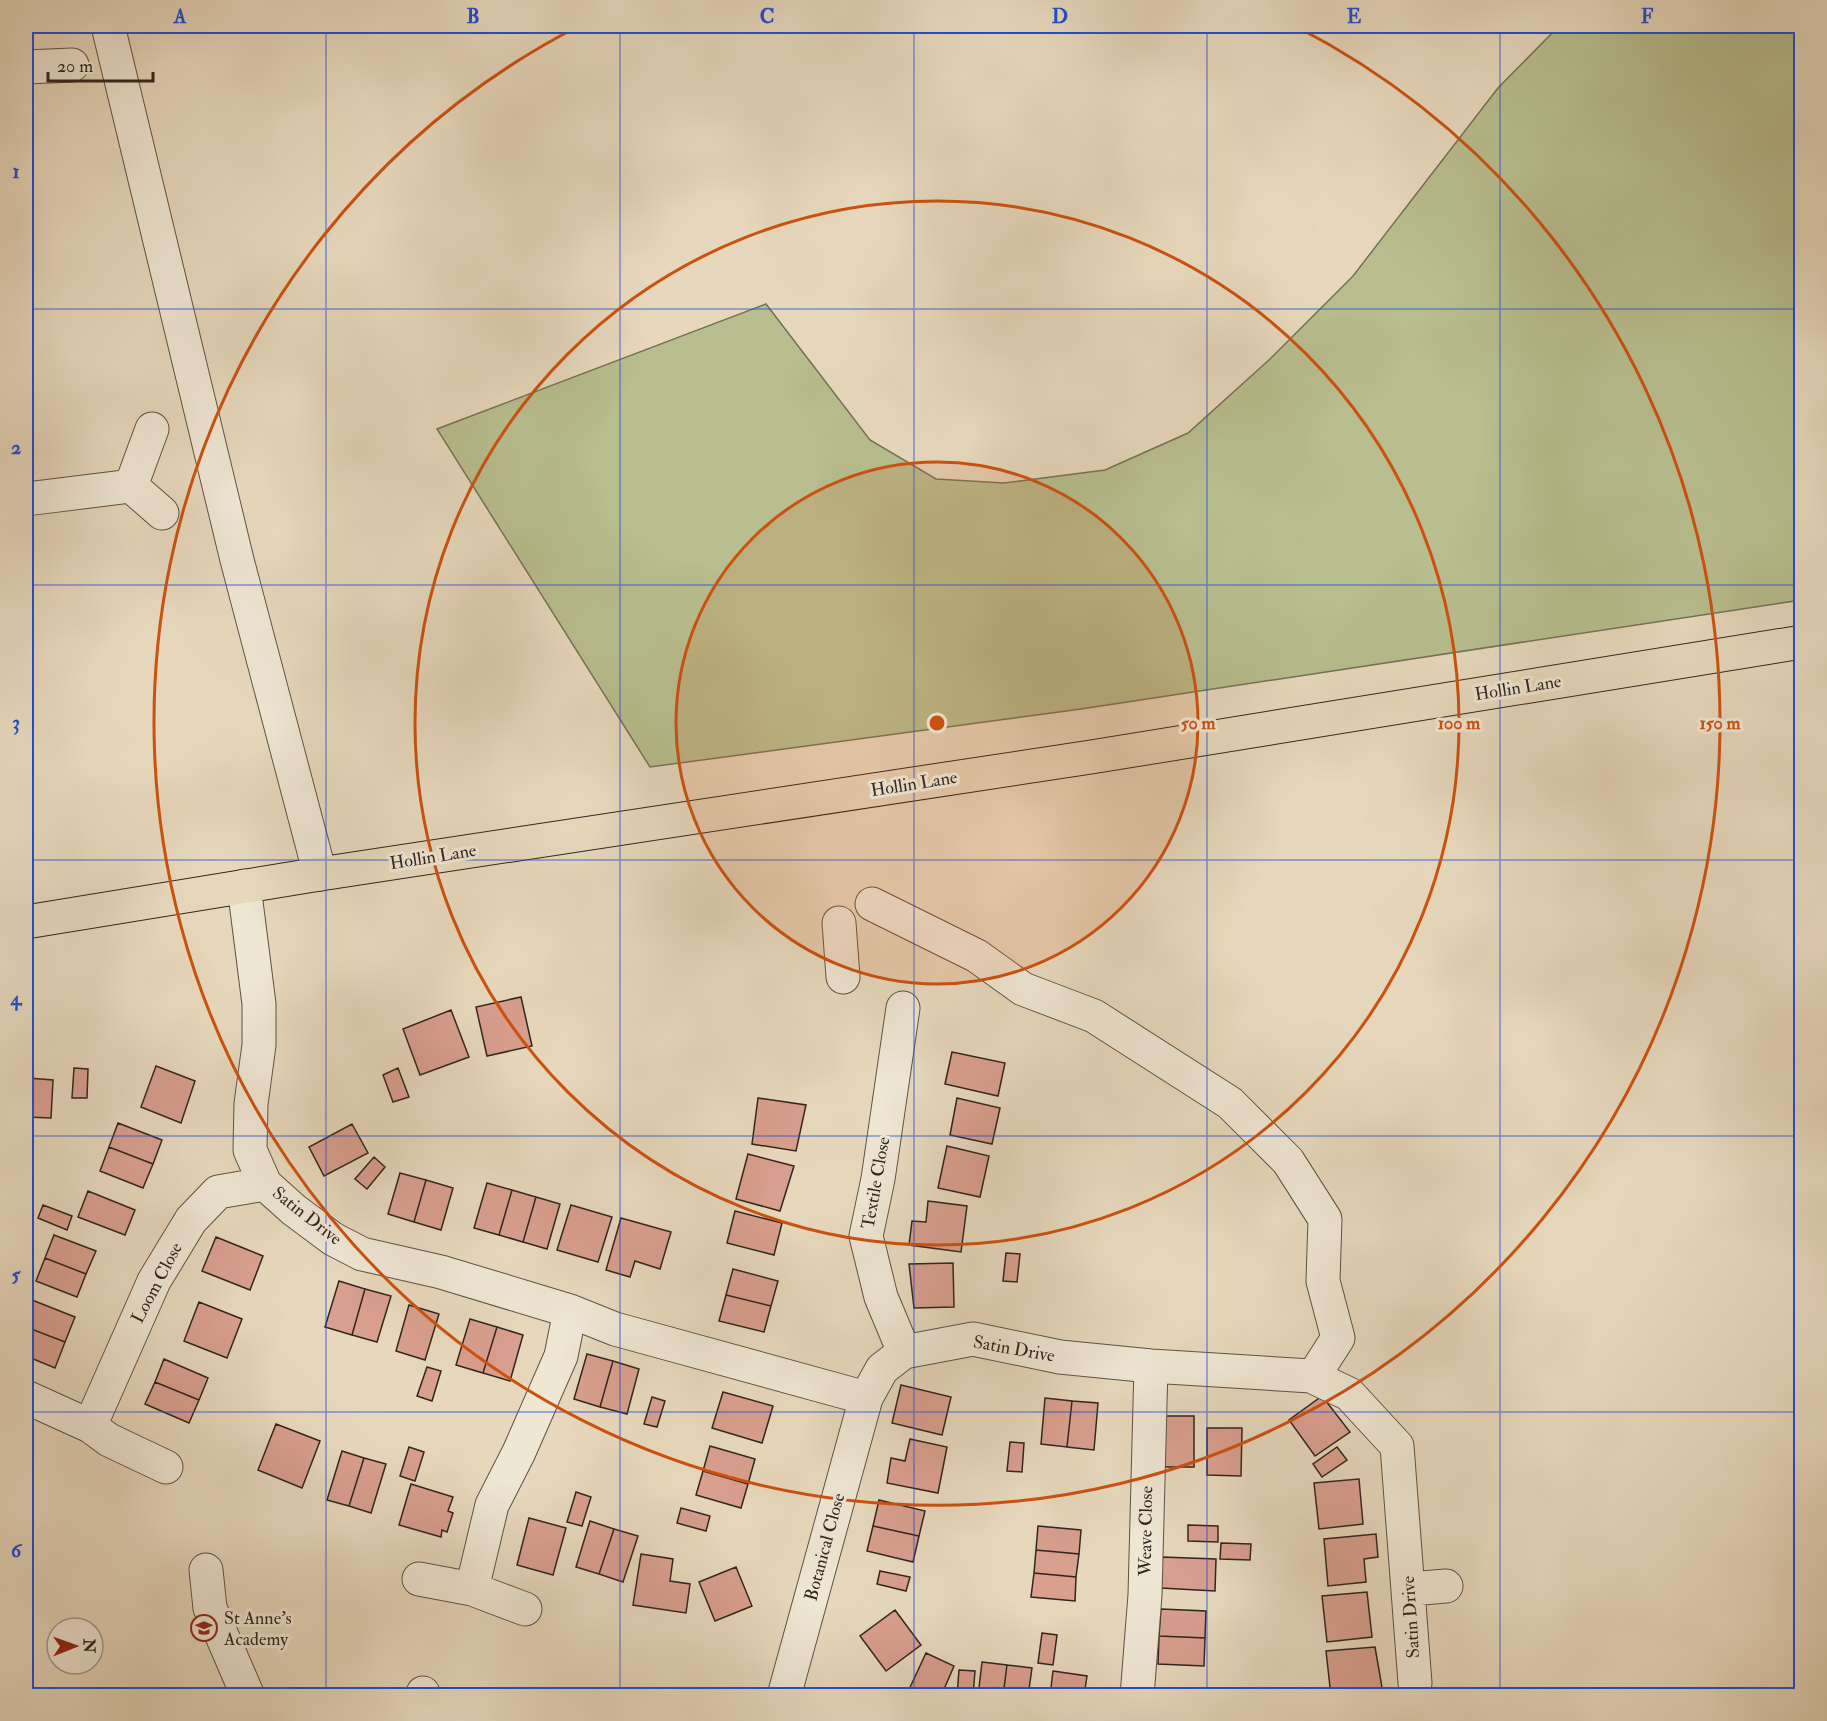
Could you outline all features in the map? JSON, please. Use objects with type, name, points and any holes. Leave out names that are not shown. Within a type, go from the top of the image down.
[{"type":"main road","name":"Hollin Lane","points":[[26,922],[320,874],[1102,755],[1802,642]]},
{"type":"street","points":[[108,26],[234,549],[320,874]]},
{"type":"street","points":[[26,67],[72,65]]},
{"type":"street","points":[[131,486],[152,429]]},
{"type":"street","points":[[26,499],[131,486],[162,513]]},
{"type":"street","name":"Satin Drive","points":[[244,886],[254,980],[259,1004],[260,1045],[251,1104],[250,1150],[265,1184],[294,1210],[333,1239],[362,1254],[441,1272],[570,1311],[615,1329],[866,1398],[882,1369],[904,1352],[973,1339],[1060,1357],[1151,1366],[1314,1377],[1349,1394],[1397,1446],[1410,1589],[1415,1683]]},
{"type":"street","points":[[872,904],[977,956],[1023,989],[1094,1016],[1230,1103],[1288,1161],[1325,1219],[1323,1281],[1338,1338],[1314,1377]]},
{"type":"street","points":[[839,923],[843,977]]},
{"type":"street","name":"Textile Close","points":[[903,1008],[878,1179],[866,1236],[881,1297],[904,1352]]},
{"type":"street","name":"Loom Close","points":[[90,1426],[154,1281],[191,1220],[218,1192],[265,1184]]},
{"type":"street","points":[[472,1589],[492,1505],[519,1452],[561,1356],[570,1311]]},
{"type":"street","name":"Weave Close","points":[[1137,1695],[1145,1595],[1151,1366]]},
{"type":"street","points":[[26,1397],[90,1426],[121,1446],[166,1467]]},
{"type":"street","name":"Botanical Close","points":[[784,1695],[866,1398]]},
{"type":"street","points":[[207,1570],[210,1608],[248,1695]]},
{"type":"street","points":[[419,1579],[472,1589],[525,1609]]},
{"type":"street","points":[[1410,1589],[1446,1586]]},
{"type":"green space","points":[[1559,26],[1801,26],[1801,600],[1081,709],[650,767],[437,429],[766,304],[870,440],[936,479],[1004,483],[1105,470],[1188,433],[1270,359],[1353,276],[1498,88]]},
{"type":"building","points":[[521,997],[532,1046],[487,1056],[476,1007]]},
{"type":"building","points":[[451,1010],[469,1057],[420,1075],[403,1029]]},
{"type":"building","points":[[952,1052],[1005,1063],[998,1096],[945,1084]]},
{"type":"building","points":[[26,1064],[29,1064],[28,1078],[53,1080],[51,1118],[26,1117]]},
{"type":"building","points":[[156,1066],[195,1081],[181,1123],[141,1107]]},
{"type":"building","points":[[74,1068],[88,1069],[87,1098],[72,1098]]},
{"type":"building","points":[[398,1068],[409,1097],[393,1102],[383,1075]]},
{"type":"building","points":[[758,1098],[806,1105],[796,1151],[752,1144]]},
{"type":"building","points":[[957,1098],[1000,1108],[992,1144],[950,1135]]},
{"type":"building","points":[[118,1123],[162,1140],[153,1164],[109,1147]]},
{"type":"building","points":[[352,1124],[368,1153],[324,1176],[309,1147]]},
{"type":"building","points":[[947,1146],[989,1156],[980,1197],[938,1188]]},
{"type":"building","points":[[109,1147],[153,1164],[143,1188],[100,1171]]},
{"type":"building","points":[[748,1154],[794,1166],[780,1211],[736,1199]]},
{"type":"building","points":[[374,1157],[385,1167],[367,1189],[355,1179]]},
{"type":"building","points":[[400,1173],[426,1180],[414,1222],[388,1214]]},
{"type":"building","points":[[426,1180],[453,1188],[441,1230],[414,1222]]},
{"type":"building","points":[[487,1183],[512,1190],[499,1235],[474,1228]]},
{"type":"building","points":[[512,1190],[536,1197],[523,1242],[499,1235]]},
{"type":"building","points":[[88,1191],[135,1210],[125,1235],[78,1217]]},
{"type":"building","points":[[536,1197],[560,1204],[547,1249],[523,1242]]},
{"type":"building","points":[[928,1201],[967,1206],[961,1252],[909,1245],[912,1221],[926,1222]]},
{"type":"building","points":[[43,1205],[72,1216],[67,1230],[38,1218]]},
{"type":"building","points":[[571,1205],[612,1217],[598,1262],[557,1250]]},
{"type":"building","points":[[735,1211],[782,1223],[774,1255],[727,1243]]},
{"type":"building","points":[[621,1218],[671,1232],[660,1269],[635,1261],[630,1277],[606,1270]]},
{"type":"building","points":[[54,1235],[96,1251],[86,1274],[45,1258]]},
{"type":"building","points":[[216,1237],[263,1256],[250,1290],[202,1271]]},
{"type":"building","points":[[1006,1253],[1020,1254],[1017,1282],[1003,1281]]},
{"type":"building","points":[[45,1258],[86,1274],[77,1297],[36,1281]]},
{"type":"building","points":[[953,1263],[954,1307],[914,1308],[909,1264]]},
{"type":"building","points":[[733,1269],[778,1281],[771,1306],[726,1295]]},
{"type":"building","points":[[339,1281],[365,1289],[352,1335],[325,1327]]},
{"type":"building","points":[[365,1289],[391,1296],[377,1342],[352,1335]]},
{"type":"building","points":[[726,1295],[771,1306],[764,1332],[719,1321]]},
{"type":"building","points":[[32,1300],[75,1317],[65,1342],[26,1327],[26,1316]]},
{"type":"building","points":[[199,1302],[242,1319],[227,1358],[184,1341]]},
{"type":"building","points":[[409,1305],[439,1314],[425,1360],[396,1351]]},
{"type":"building","points":[[470,1319],[497,1327],[483,1373],[456,1365]]},
{"type":"building","points":[[26,1327],[65,1342],[55,1368],[26,1356]]},
{"type":"building","points":[[497,1327],[523,1335],[510,1381],[483,1373]]},
{"type":"building","points":[[587,1354],[613,1361],[600,1407],[574,1399]]},
{"type":"building","points":[[164,1359],[208,1378],[199,1400],[155,1382]]},
{"type":"building","points":[[613,1361],[639,1369],[627,1414],[600,1407]]},
{"type":"building","points":[[427,1367],[441,1371],[432,1401],[417,1396]]},
{"type":"building","points":[[155,1382],[199,1400],[189,1423],[145,1404]]},
{"type":"building","points":[[901,1385],[951,1397],[942,1435],[892,1423]]},
{"type":"building","points":[[723,1392],[773,1406],[762,1443],[712,1428]]},
{"type":"building","points":[[1322,1396],[1350,1432],[1315,1456],[1289,1420]]},
{"type":"building","points":[[652,1397],[665,1401],[657,1427],[644,1424]]},
{"type":"building","points":[[1045,1398],[1072,1401],[1067,1447],[1041,1444]]},
{"type":"building","points":[[1072,1401],[1098,1403],[1094,1450],[1067,1447]]},
{"type":"building","points":[[1159,1416],[1194,1416],[1194,1467],[1158,1467]]},
{"type":"building","points":[[276,1424],[320,1441],[302,1488],[258,1470]]},
{"type":"building","points":[[1207,1428],[1242,1428],[1241,1476],[1207,1475]]},
{"type":"building","points":[[910,1439],[947,1447],[938,1493],[887,1483],[891,1458],[905,1461]]},
{"type":"building","points":[[1010,1442],[1024,1443],[1022,1472],[1007,1471]]},
{"type":"building","points":[[710,1446],[755,1459],[748,1484],[703,1471]]},
{"type":"building","points":[[409,1447],[424,1452],[415,1481],[400,1476]]},
{"type":"building","points":[[1337,1447],[1347,1460],[1322,1477],[1313,1464]]},
{"type":"building","points":[[342,1451],[364,1458],[349,1506],[327,1500]]},
{"type":"building","points":[[364,1458],[386,1464],[371,1513],[349,1506]]},
{"type":"building","points":[[703,1471],[748,1484],[741,1508],[696,1495]]},
{"type":"building","points":[[1359,1479],[1363,1524],[1319,1529],[1314,1483]]},
{"type":"building","points":[[411,1484],[453,1497],[448,1511],[453,1513],[447,1532],[442,1530],[441,1537],[399,1525]]},
{"type":"building","points":[[576,1492],[591,1497],[582,1526],[567,1522]]},
{"type":"building","points":[[879,1500],[925,1511],[919,1536],[873,1526]]},
{"type":"building","points":[[681,1508],[710,1516],[706,1531],[677,1523]]},
{"type":"building","points":[[529,1518],[566,1528],[553,1575],[517,1565]]},
{"type":"building","points":[[590,1521],[614,1529],[599,1574],[576,1567]]},
{"type":"building","points":[[1188,1525],[1218,1526],[1218,1542],[1188,1541]]},
{"type":"building","points":[[873,1526],[919,1536],[913,1562],[867,1551]]},
{"type":"building","points":[[1038,1526],[1081,1530],[1079,1554],[1036,1550]]},
{"type":"building","points":[[614,1529],[638,1536],[623,1582],[599,1574]]},
{"type":"building","points":[[1376,1534],[1378,1557],[1364,1559],[1366,1582],[1328,1586],[1324,1539]]},
{"type":"building","points":[[1221,1543],[1251,1544],[1250,1560],[1220,1559]]},
{"type":"building","points":[[1036,1550],[1079,1554],[1076,1577],[1034,1573]]},
{"type":"building","points":[[641,1554],[673,1559],[670,1581],[690,1584],[686,1613],[633,1605]]},
{"type":"building","points":[[1162,1557],[1216,1559],[1215,1591],[1161,1588]]},
{"type":"building","points":[[736,1567],[752,1606],[715,1621],[699,1582]]},
{"type":"building","points":[[880,1571],[910,1577],[906,1591],[877,1584]]},
{"type":"building","points":[[1034,1573],[1076,1577],[1075,1601],[1031,1597]]},
{"type":"building","points":[[1367,1592],[1372,1637],[1327,1642],[1322,1596]]},
{"type":"building","points":[[1161,1609],[1206,1611],[1205,1638],[1159,1636]]},
{"type":"building","points":[[895,1610],[921,1645],[886,1671],[860,1636]]},
{"type":"building","points":[[1042,1633],[1057,1635],[1053,1665],[1038,1663]]},
{"type":"building","points":[[1159,1636],[1205,1638],[1204,1666],[1158,1664]]},
{"type":"building","points":[[1375,1647],[1383,1693],[1331,1696],[1326,1651]]},
{"type":"building","points":[[926,1653],[954,1666],[941,1696],[906,1696]]},
{"type":"building","points":[[982,1662],[1007,1665],[1003,1696],[978,1696]]},
{"type":"building","points":[[1007,1665],[1032,1668],[1028,1696],[1003,1696]]},
{"type":"building","points":[[959,1670],[975,1671],[973,1696],[957,1696]]},
{"type":"building","points":[[1053,1671],[1087,1676],[1084,1696],[1050,1696]]},
{"type":"place","name":"St Anne's Academy","points":[[204,1628]]}]
